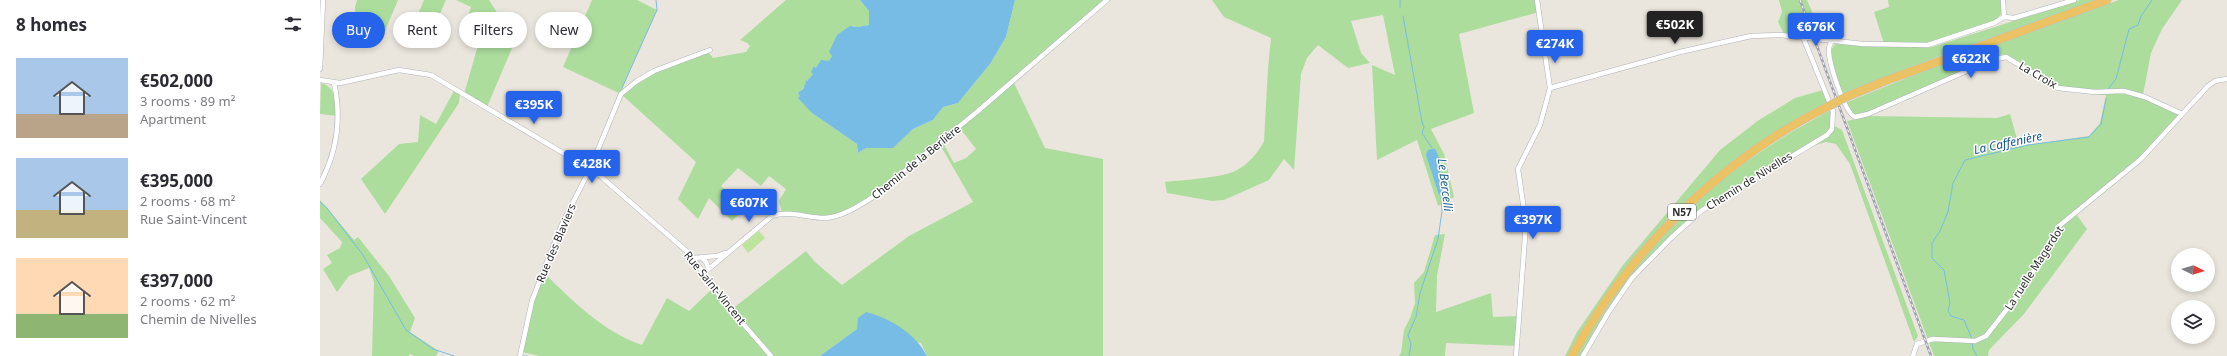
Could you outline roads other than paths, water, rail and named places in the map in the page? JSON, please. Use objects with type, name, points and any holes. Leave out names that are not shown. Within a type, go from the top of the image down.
[{"type":"highway","name":"N57","points":[[1572,356],[1594,319],[1620,282],[1647,248],[1680,213],[1718,179],[1754,152],[1812,114],[1846,97],[1885,81],[2107,0]]},
{"type":"street","points":[[320,69],[322,56],[323,0]]},
{"type":"street","name":"Chemin de la Berlière","points":[[704,273],[772,216],[782,214],[820,218],[833,217],[870,199],[978,111],[1107,0]]},
{"type":"street","points":[[1516,356],[1526,224],[1518,169],[1540,125],[1550,88],[1537,0]]},
{"type":"street","points":[[2003,0],[2004,17]]},
{"type":"street","points":[[1550,88],[1743,37],[1762,35],[1803,37],[1863,44],[1928,45],[1994,23],[2004,17],[2014,18],[2074,0]]},
{"type":"street","name":"Chemin de Nivelles","points":[[1583,356],[1608,313],[1628,284],[1641,267],[1671,238],[1701,211],[1827,135],[1832,129],[1833,111],[1803,37]]},
{"type":"street","name":"La Croix","points":[[1832,40],[1829,52],[1838,84],[1846,109],[1855,117],[1868,114],[1992,60],[2006,57],[2058,88],[2095,92],[2114,90],[2129,92],[2182,114]]},
{"type":"street","name":"Rue des Blaviers","points":[[520,356],[536,291],[564,222],[590,169],[619,98],[624,90],[654,71],[710,50]]},
{"type":"street","name":"Rue Saint-Vincent","points":[[320,80],[334,83],[392,70],[408,70],[431,75],[590,169],[613,185],[693,258],[721,298],[771,356]]},
{"type":"street","points":[[2182,114],[2208,86],[2215,81],[2227,79]]},
{"type":"street","points":[[320,184],[335,146],[339,104],[334,83]]},
{"type":"street","name":"La ruelle Magerdot","points":[[1913,356],[1917,344],[1927,339],[1973,341],[1989,333],[2016,299],[2059,226],[2133,167],[2182,114]]},
{"type":"street","points":[[693,258],[717,256],[726,253]]},
{"type":"street","points":[[701,257],[706,262],[709,269]]},
{"type":"water","points":[[860,0],[1015,0],[1006,37],[990,64],[958,103],[943,107],[933,120],[913,129],[893,148],[866,148],[858,153],[857,144],[812,113],[798,98],[800,96],[798,93],[803,89],[806,82],[805,79],[807,81],[813,74],[811,72],[814,66],[816,68],[821,60],[829,61],[832,56],[829,52],[837,35],[850,26],[857,27],[869,25],[869,11]]},
{"type":"water","points":[[1435,149],[1438,156],[1440,163],[1440,178],[1443,181],[1443,192],[1439,195],[1426,155],[1428,150]]},
{"type":"water","points":[[866,312],[884,318],[901,328],[916,341],[927,356],[820,356],[857,329],[858,318]]},
{"type":"waterway","points":[[622,88],[657,10],[656,0]]},
{"type":"waterway","points":[[1400,0],[1400,7]]},
{"type":"waterway","name":"La Caffenière","points":[[2108,89],[2116,79],[2129,29],[2138,25],[2141,16],[2152,0]]},
{"type":"waterway","name":"Le Bercelli","points":[[1403,16],[1424,127],[1422,133],[1432,148]]},
{"type":"waterway","name":"La Caffenière","points":[[1972,339],[1964,320],[1951,316],[1948,311],[1950,303],[1944,270],[1932,258],[1932,243],[1940,231],[1948,212],[1953,183],[1965,160],[2028,145],[2089,137],[2101,124],[2106,99]]},
{"type":"waterway","name":"Le Bercelli","points":[[1409,356],[1411,344],[1408,335],[1416,317],[1420,293],[1438,239],[1442,211],[1441,193]]},
{"type":"waterway","points":[[320,202],[327,208],[363,255],[406,330],[433,349],[454,356]]},
{"type":"waterway","name":"La Caffenière","points":[[1972,342],[1973,349],[1977,356]]},
{"type":"railway","points":[[1800,0],[1931,356]]}]
